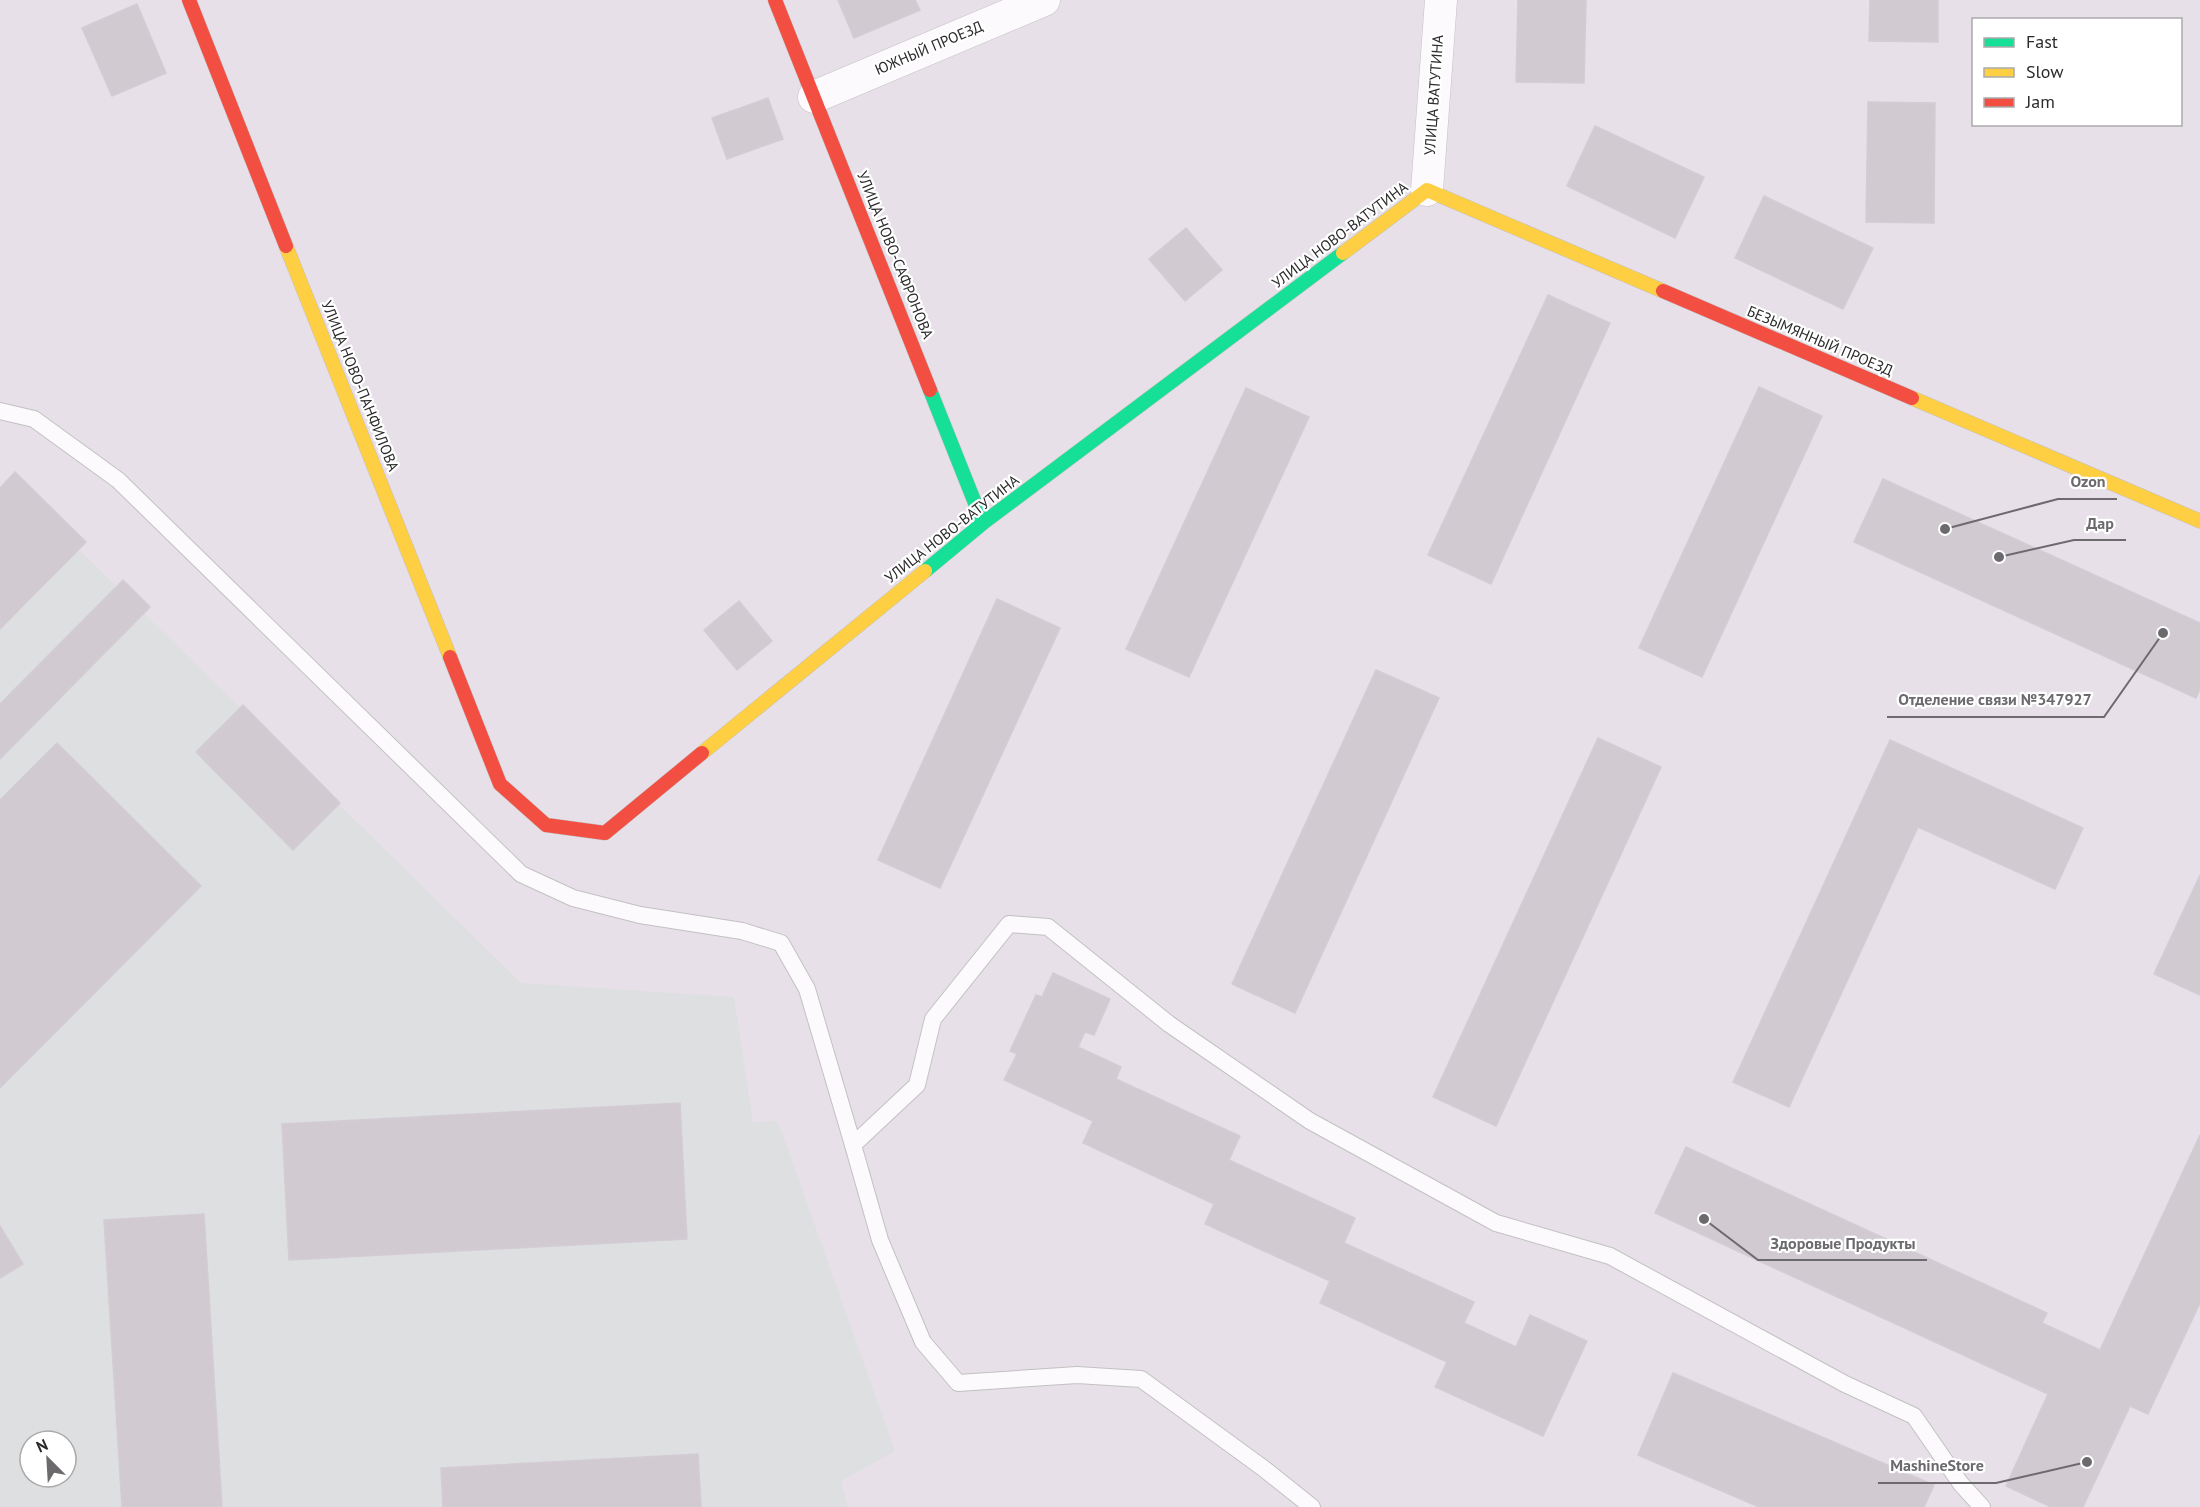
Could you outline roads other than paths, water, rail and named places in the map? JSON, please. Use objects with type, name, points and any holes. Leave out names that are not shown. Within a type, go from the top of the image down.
[{"type":"street","name":"УЛИЦА НОВО-ПАНФИЛОВА","points":[[189,0],[500,784]]},
{"type":"street","name":"УЛИЦА НОВО-САФРОНОВА","points":[[775,0],[984,523]]},
{"type":"street","name":"ЮЖНЫЙ ПРОЕЗД","points":[[814,97],[1044,0]]},
{"type":"street","name":"УЛИЦА ВАТУТИНА","points":[[1427,190],[1441,0]]},
{"type":"street","name":"УЛИЦА НОВО-ВАТУТИНА","points":[[500,784],[546,825],[605,833],[984,523],[1427,190]]},
{"type":"street","name":"БЕЗЫМЯННЫЙ ПРОЕЗД","points":[[1427,190],[2200,521]]},
{"type":"lane","points":[[0,411],[34,419],[118,480],[521,874],[573,898],[640,915],[742,931],[781,943],[807,988],[880,1240],[923,1342],[958,1383],[1077,1375],[1141,1379],[1263,1468],[1312,1507]]},
{"type":"lane","points":[[853,1145],[917,1085],[933,1019],[1009,924],[1048,927],[1168,1024],[1310,1120],[1496,1223],[1610,1256],[1845,1384],[1914,1416],[1960,1484],[1982,1507]]},
{"type":"place","name":"Ozon","points":[[1945,529]]},
{"type":"place","name":"Дар","points":[[1999,557]]},
{"type":"place","name":"Отделение связи №347927","points":[[2163,633]]},
{"type":"place","name":"Здоровые Продукты","points":[[1704,1219]]},
{"type":"place","name":"MashineStore","points":[[2087,1462]]}]
